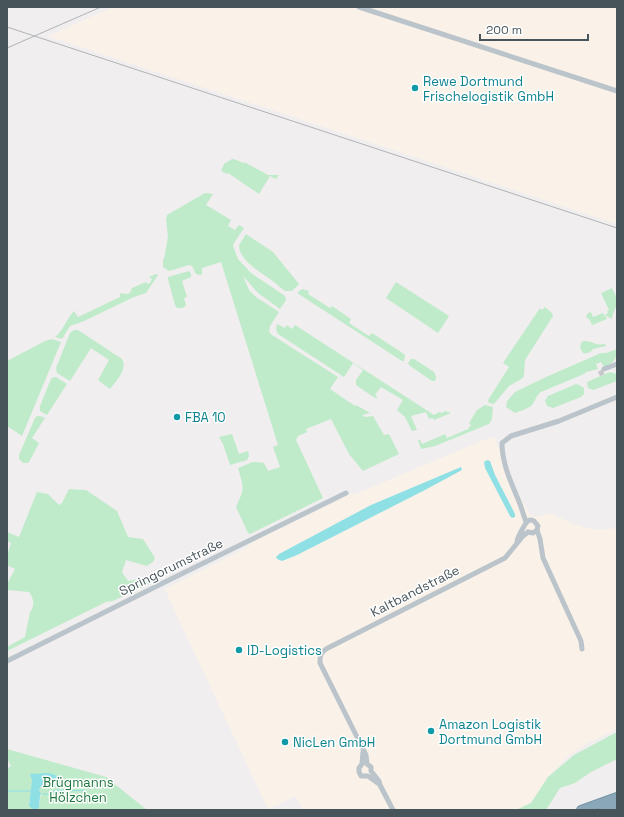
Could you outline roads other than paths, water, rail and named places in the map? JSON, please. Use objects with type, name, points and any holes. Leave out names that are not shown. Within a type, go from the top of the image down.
[{"type":"highway","points":[[581,810],[617,797]]},
{"type":"highway","points":[[602,810],[617,805]]},
{"type":"street","points":[[360,7],[617,91]]},
{"type":"street","points":[[604,370],[617,365]]},
{"type":"street","points":[[582,649],[581,641],[543,558],[540,543],[527,523],[508,477],[503,456],[502,443],[511,436],[559,421],[617,397]]},
{"type":"street","name":"Springorumstraße","points":[[7,662],[346,493]]},
{"type":"street","points":[[527,523],[534,520],[537,524],[532,532]]},
{"type":"street","name":"Kaltbandstraße","points":[[518,542],[518,538],[527,523]]},
{"type":"street","name":"Kaltbandstraße","points":[[365,764],[366,755],[320,663],[320,656],[322,652],[505,558],[518,542],[532,532]]},
{"type":"street","points":[[379,784],[368,776],[361,776],[359,768],[365,764],[371,767],[371,771],[379,781],[379,784],[393,810]]},
{"type":"street","points":[[368,776],[371,771]]},
{"type":"water","points":[[487,460],[490,461],[495,475],[515,514],[515,517],[512,518],[510,516],[485,468],[484,462]]},
{"type":"water","points":[[461,467],[462,470],[425,490],[297,555],[282,561],[276,557],[371,505]]},
{"type":"water","points":[[49,773],[58,776],[59,780],[49,787],[47,785],[41,786],[39,790],[41,793],[39,808],[33,809],[29,806],[32,780],[30,774]]},
{"type":"waterway","points":[[43,794],[50,794],[54,791],[62,790],[84,790]]},
{"type":"waterway","points":[[7,791],[32,791]]},
{"type":"tunnel","points":[[599,374],[605,371]]},
{"type":"railway","points":[[7,48],[101,7]]},
{"type":"railway","points":[[7,27],[617,228]]},
{"type":"place","name":"Rewe Dortmund Frischelogistik GmbH","points":[[415,88]]},
{"type":"place","name":"FBA 10","points":[[177,417]]},
{"type":"place","name":"ID-Logistics","points":[[239,650]]},
{"type":"place","name":"Amazon Logistik Dortmund GmbH","points":[[431,731]]},
{"type":"place","name":"NicLen GmbH","points":[[285,742]]},
{"type":"park label","name":"Brügmanns Hölzchen","points":[[78,790]]}]
